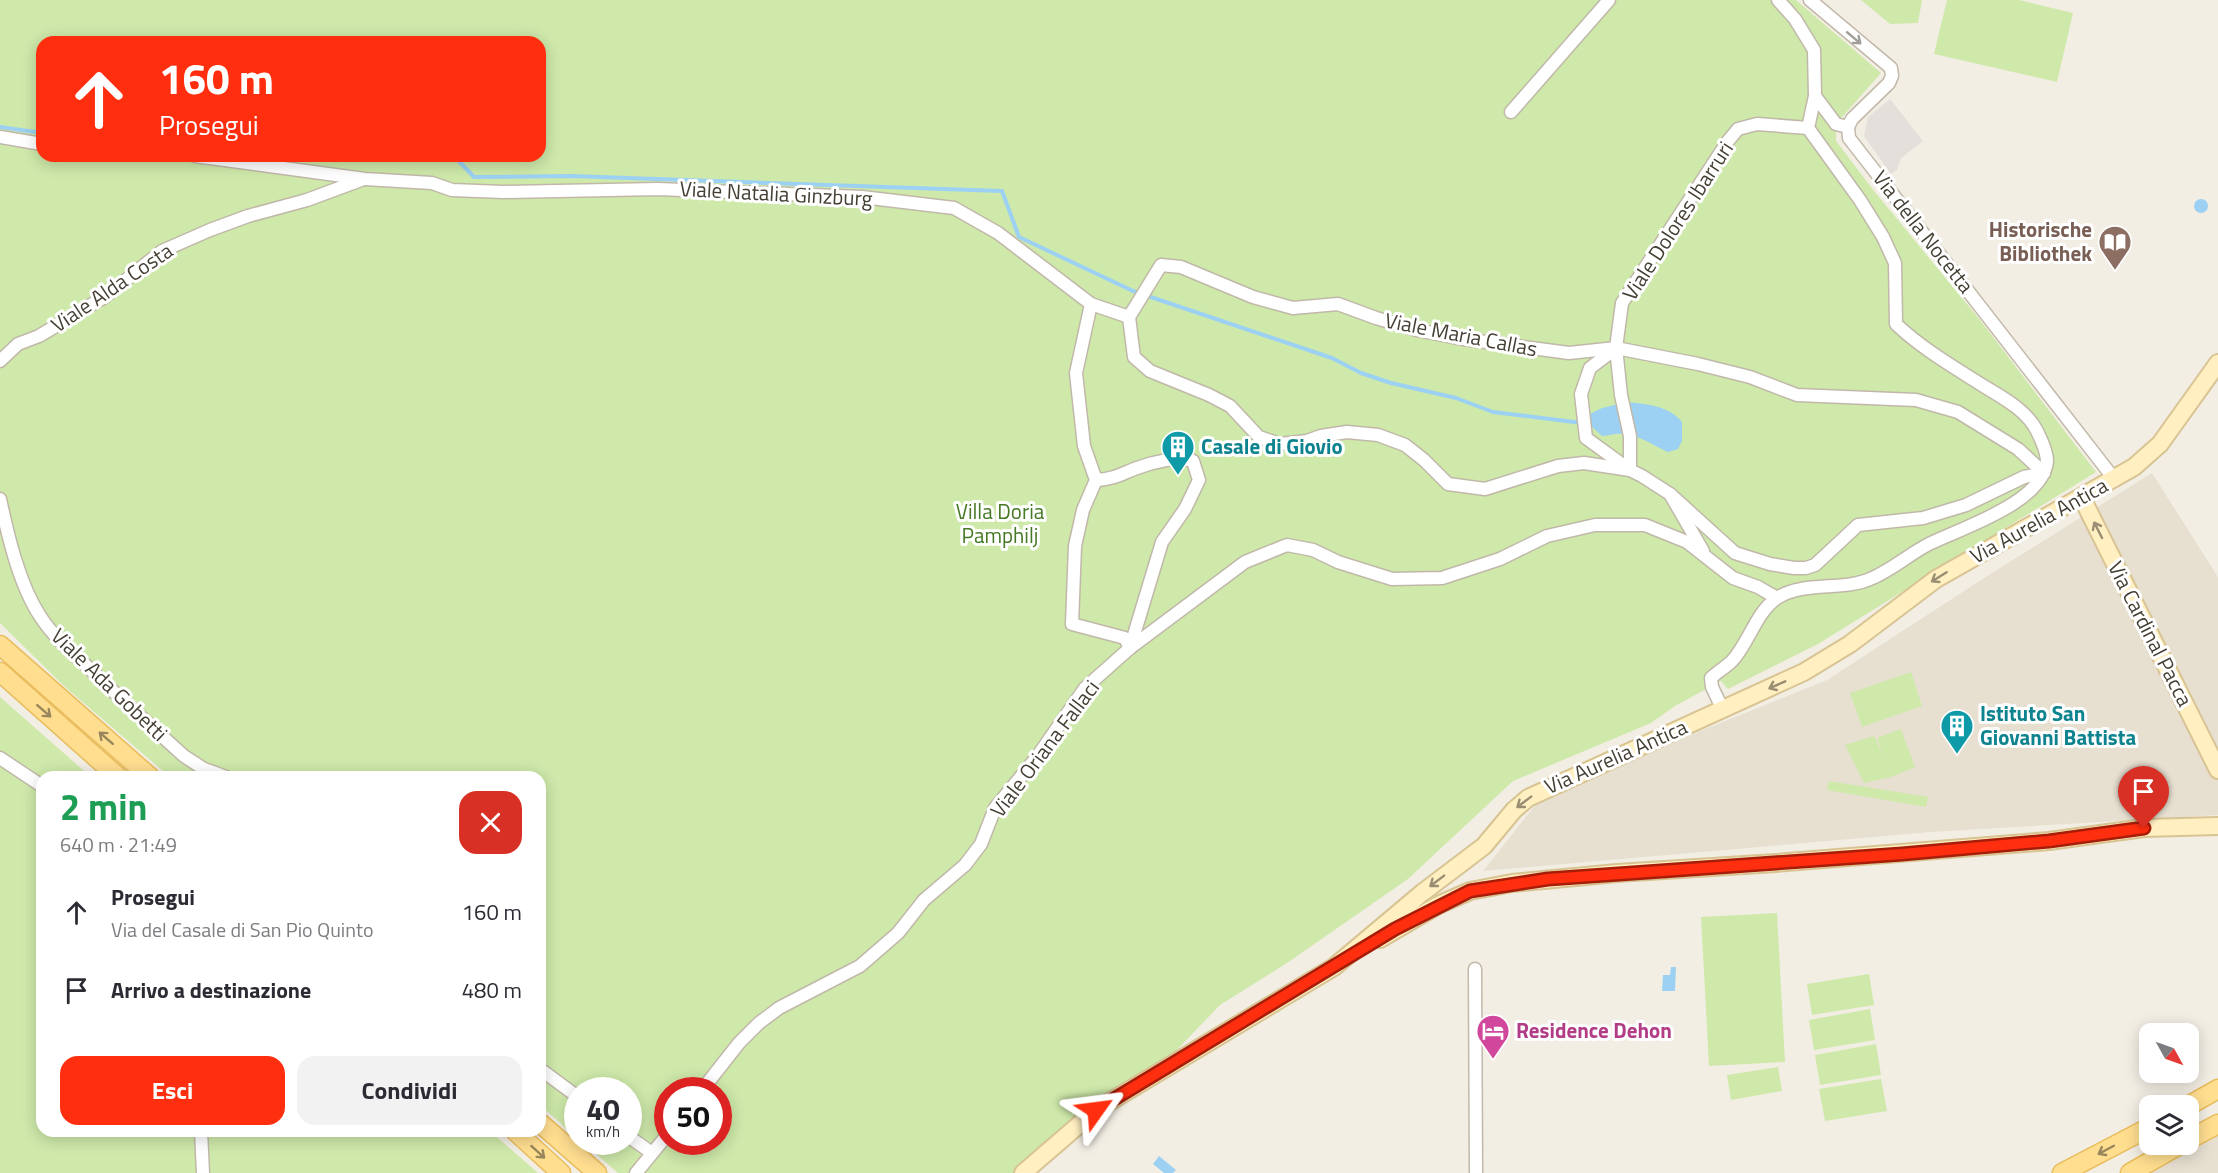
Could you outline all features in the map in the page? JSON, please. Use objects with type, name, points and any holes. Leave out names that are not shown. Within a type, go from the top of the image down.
[{"type":"main road","points":[[0,645],[143,771]]},
{"type":"main road","points":[[0,672],[111,771]]},
{"type":"main road","points":[[2199,1100],[2218,1089]]},
{"type":"main road","points":[[2199,1134],[2218,1124]]},
{"type":"main road","points":[[546,1128],[597,1173]]},
{"type":"main road","points":[[2062,1173],[2139,1133]]},
{"type":"main road","points":[[522,1137],[561,1173]]},
{"type":"main road","points":[[2130,1173],[2162,1155]]},
{"type":"street","points":[[1511,112],[1609,0]]},
{"type":"street","points":[[1723,710],[1710,678],[1732,660],[1764,611],[1777,598],[1802,589],[1869,580],[1927,545],[1998,514],[2035,486],[2044,472],[2046,453],[2036,428],[2014,405],[1946,362],[1896,324],[1896,263],[1883,237],[1835,163],[1808,128],[1815,96],[1814,50],[1795,19],[1778,0]]},
{"type":"street","points":[[1810,0],[1891,68],[1892,76],[1889,83],[1852,119],[1848,128],[1836,124],[1815,96]]},
{"type":"street","name":"Viale Dolores Ibarruri","points":[[1630,470],[1630,436],[1621,395],[1616,348],[1622,303],[1738,129],[1757,124],[1808,128]]},
{"type":"street","name":"Via della Nocetta","points":[[1848,128],[1849,138],[2115,480]]},
{"type":"street","points":[[0,138],[36,143]]},
{"type":"street","name":"Viale Natalia Ginzburg","points":[[239,162],[365,179],[432,183],[452,190],[503,192],[658,189],[862,197],[954,208],[998,233],[1091,304],[1129,317]]},
{"type":"street","name":"Viale Alda Costa","points":[[0,361],[18,344],[39,336],[106,296],[162,251],[248,216],[307,200],[365,179]]},
{"type":"street","name":"Viale Maria Callas","points":[[1129,317],[1161,265],[1170,265],[1253,297],[1293,308],[1338,304],[1417,330],[1534,350],[1569,353],[1616,348]]},
{"type":"street","points":[[1091,304],[1076,374],[1083,446],[1096,480],[1083,510],[1076,546],[1072,624],[1125,638],[1130,648]]},
{"type":"street","points":[[1129,317],[1134,357],[1150,371],[1230,406],[1259,437],[1280,444],[1307,441],[1321,436],[1347,432],[1378,435],[1405,445],[1448,484],[1485,489],[1558,466],[1584,463],[1630,470]]},
{"type":"street","points":[[1616,348],[1750,377],[1797,395],[1916,400],[1958,412],[2018,449],[2044,472],[2024,477],[1966,505],[1923,518],[1858,525],[1815,565],[1806,568],[1770,564],[1735,553],[1670,494],[1630,470],[1586,438],[1581,394],[1590,368],[1616,348]]},
{"type":"street","name":"Via Aurelia Antica","points":[[1023,1173],[1096,1110],[1334,967],[1422,893],[1484,846],[1514,810],[1535,794],[1787,681],[1820,663],[1850,644],[1936,579],[2115,480],[2142,462],[2160,444],[2218,363]]},
{"type":"street","points":[[1096,480],[1107,480],[1139,467],[1183,458],[1193,461],[1199,480],[1185,509],[1162,542],[1130,648]]},
{"type":"street","points":[[1670,494],[1704,553],[1733,578],[1758,587],[1777,598]]},
{"type":"street","name":"Via Cardinal Pacca","points":[[2082,498],[2218,770]]},
{"type":"street","name":"Viale Ada Gobetti","points":[[0,500],[24,581],[36,609],[47,625],[74,654],[184,756],[209,771]]},
{"type":"street","name":"Viale Oriana Fallaci","points":[[712,1077],[739,1043],[759,1023],[780,1008],[847,975],[898,933],[924,900],[965,865],[981,844],[995,807],[1037,757],[1085,688],[1130,648],[1245,562],[1287,545],[1313,550],[1338,562],[1392,579],[1442,578],[1500,559],[1547,536],[1595,525],[1645,525],[1687,542],[1704,553]]},
{"type":"street","points":[[0,758],[36,782]]},
{"type":"street","points":[[1334,967],[1418,917],[1470,891],[1512,883],[1902,854],[2049,841],[2144,828],[2218,826]]},
{"type":"street","points":[[1470,891],[1467,873],[1484,846]]},
{"type":"street","points":[[1475,969],[1476,1173]]},
{"type":"street","points":[[546,1073],[564,1087]]},
{"type":"street","points":[[201,1137],[204,1173]]},
{"type":"street","points":[[642,1146],[652,1153]]},
{"type":"street","points":[[636,1173],[654,1151]]},
{"type":"shaded area","points":[[1890,99],[1923,141],[1901,158],[1897,170],[1891,174],[1864,136],[1868,117]]},
{"type":"shaded area","points":[[2152,473],[2218,577],[2218,815],[1931,832],[1483,871],[1536,804],[1643,754],[1827,680]]},
{"type":"shaded area","points":[[2218,1134],[2218,1173],[2147,1173],[2180,1155],[2199,1155],[2199,1144]]},
{"type":"green space","name":"Villa Doria Pamphilj","points":[[0,0],[1796,0],[1881,73],[1836,124],[1836,141],[1980,320],[2096,472],[1818,644],[1728,689],[1721,681],[1675,706],[1651,723],[1513,781],[1408,879],[1287,963],[1220,1005],[1172,1055],[1080,1112],[1013,1173],[618,1173],[597,1155],[642,1155],[642,1077],[564,1077],[564,1126],[546,1110],[546,771],[163,771],[64,686],[0,623]]},
{"type":"green space","points":[[1861,0],[1922,0],[1918,23],[1890,24]]},
{"type":"green space","points":[[1947,0],[2019,0],[2073,13],[2057,82],[1934,54]]},
{"type":"green space","points":[[1911,672],[1922,706],[1862,727],[1850,693]]},
{"type":"green space","points":[[0,697],[84,771],[36,771],[36,1137],[497,1137],[538,1173],[0,1173]]},
{"type":"green space","points":[[1901,729],[1915,767],[1891,777],[1864,783],[1845,745],[1874,736],[1883,756],[1877,738]]},
{"type":"green space","points":[[1829,781],[1928,797],[1926,807],[1827,790]]},
{"type":"green space","points":[[1777,913],[1785,1062],[1709,1066],[1701,917]]},
{"type":"green space","points":[[1869,974],[1874,1005],[1812,1015],[1807,984]]},
{"type":"green space","points":[[1870,1009],[1875,1040],[1814,1050],[1809,1020]]},
{"type":"green space","points":[[1876,1044],[1881,1075],[1820,1085],[1815,1055]]},
{"type":"green space","points":[[1778,1067],[1782,1091],[1731,1100],[1727,1075]]},
{"type":"green space","points":[[1881,1079],[1887,1111],[1825,1121],[1819,1089]]},
{"type":"water","points":[[2201,199],[2206,201],[2208,206],[2206,211],[2201,213],[2196,211],[2194,206],[2196,201]]},
{"type":"water","points":[[1627,402],[1664,409],[1677,417],[1682,422],[1682,441],[1678,449],[1668,452],[1640,438],[1628,435],[1602,436],[1589,424],[1590,414],[1602,408]]},
{"type":"water","points":[[1671,967],[1676,967],[1675,991],[1662,991],[1663,975],[1670,975]]},
{"type":"water","points":[[1159,1156],[1176,1170],[1173,1173],[1164,1173],[1153,1164]]},
{"type":"waterway","points":[[0,127],[36,132]]},
{"type":"waterway","points":[[460,162],[474,177],[571,176],[1002,191],[1019,237],[1133,291],[1332,358],[1361,373],[1391,383],[1456,398],[1493,412],[1582,423]]},
{"type":"place","name":"Historische Bibliothek","points":[[2115,271]]},
{"type":"place","name":"Casale di Giovio","points":[[1178,476]]},
{"type":"place","name":"Istituto San Giovanni Battista","points":[[1957,755]]},
{"type":"place","name":"Residence Dehon","points":[[1493,1060]]},
{"type":"route","points":[[1096,1110],[1395,929],[1438,905],[1470,891],[1548,879],[1902,854],[2049,841],[2144,828]]}]
